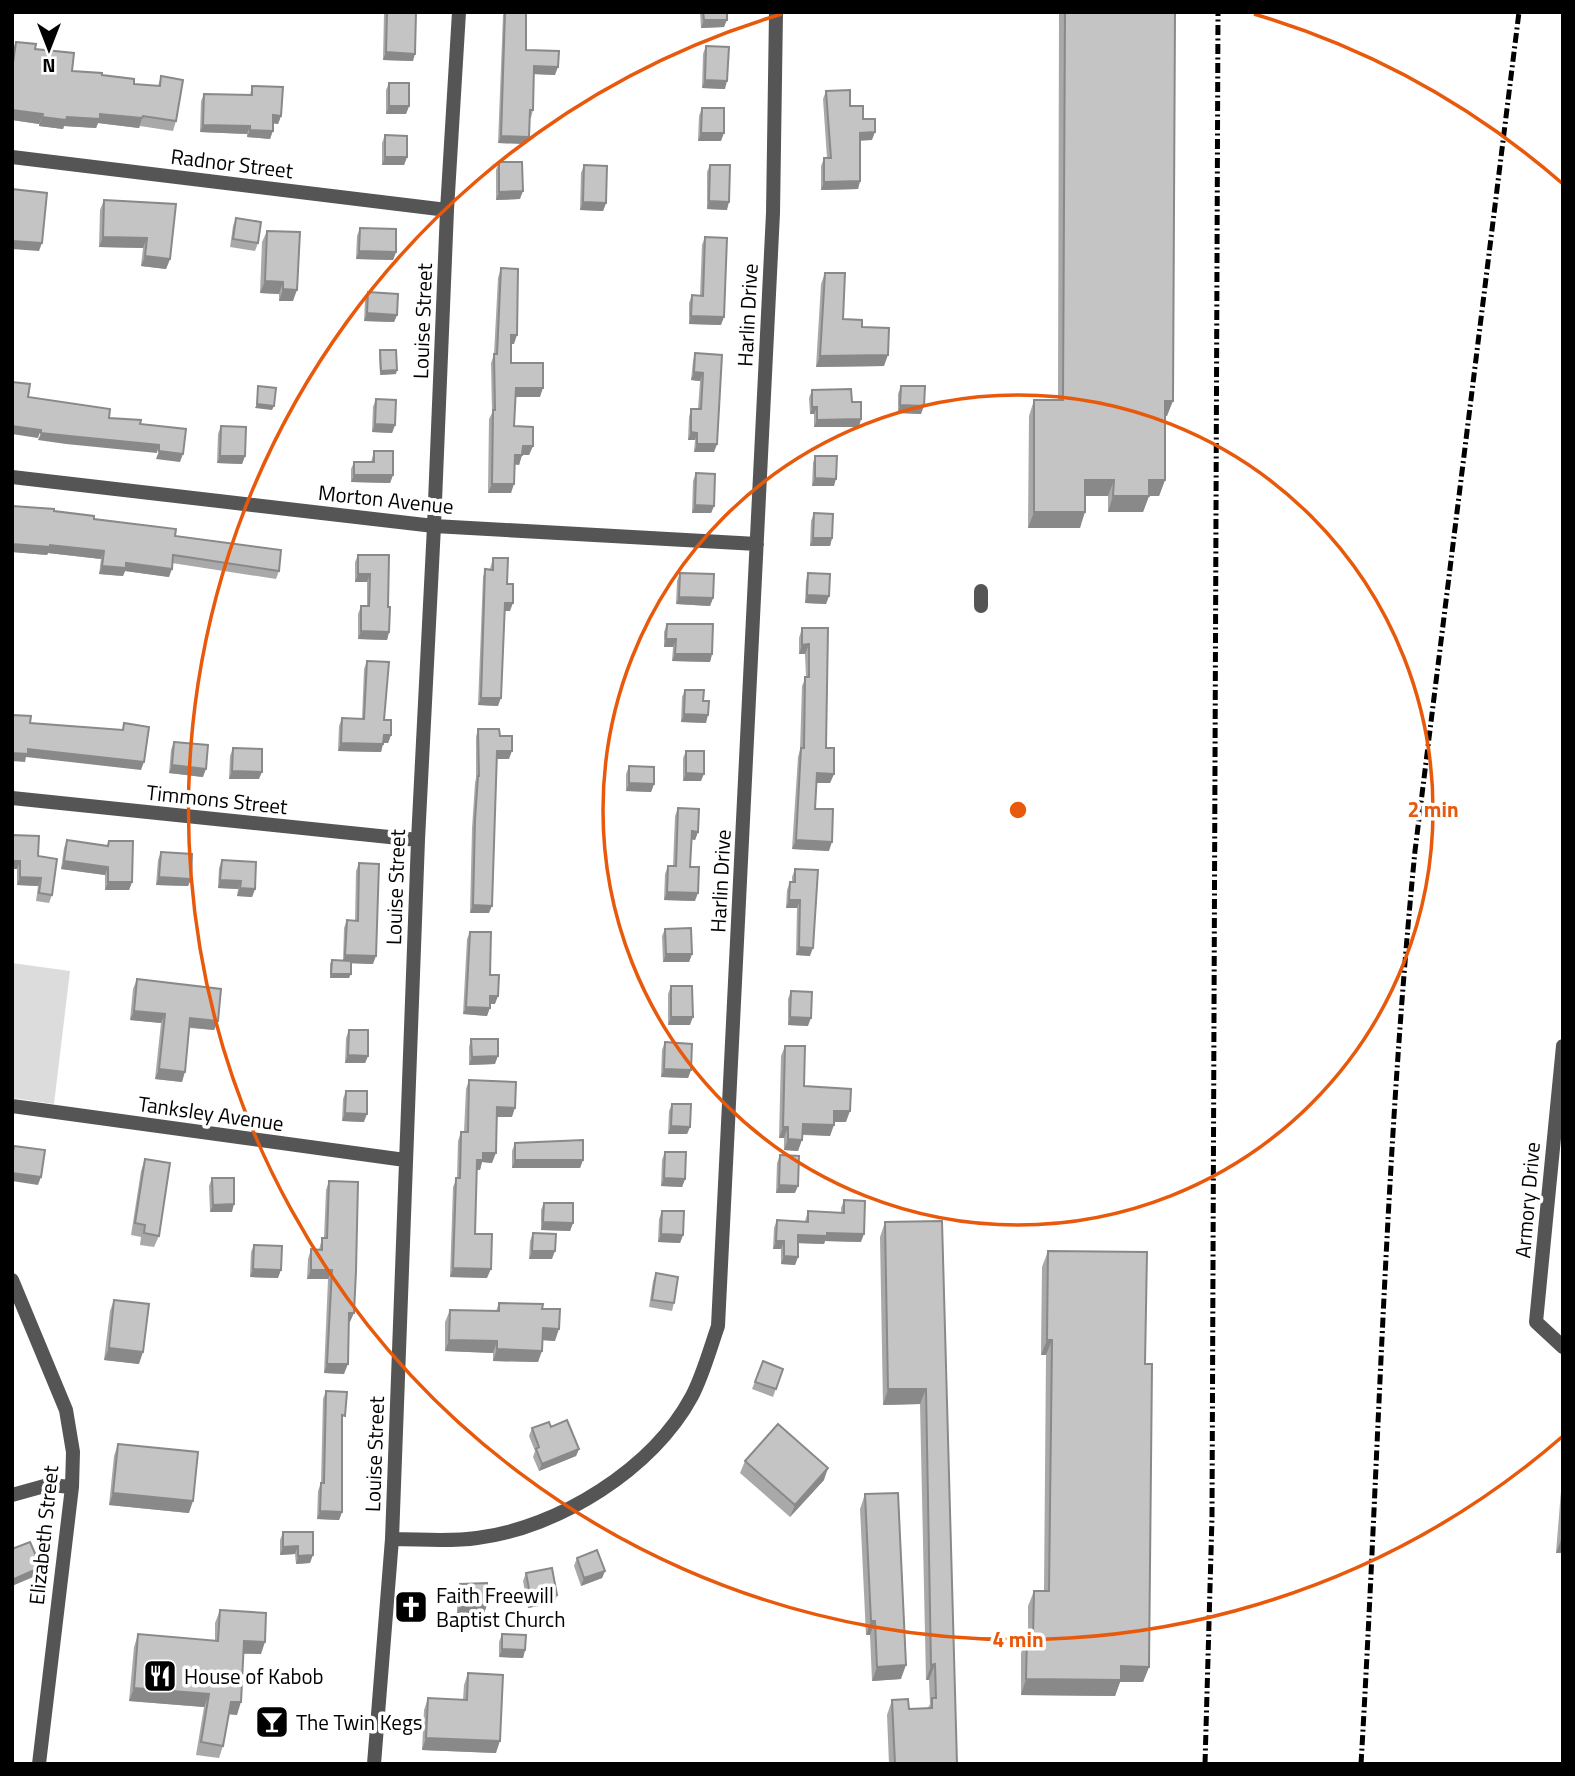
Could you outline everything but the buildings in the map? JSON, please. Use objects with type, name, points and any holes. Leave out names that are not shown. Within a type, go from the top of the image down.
[{"type":"street","name":"Louise Street","points":[[374,1764],[392,1539],[418,840],[435,526],[447,210],[459,12]]},
{"type":"street","name":"Harlin Drive","points":[[392,1539],[477,1538],[537,1524],[607,1487],[657,1446],[692,1396],[718,1326],[773,213],[776,12]]},
{"type":"street","name":"Radnor Street","points":[[12,158],[447,210]]},
{"type":"street","name":"Morton Avenue","points":[[12,477],[435,526],[757,544]]},
{"type":"street","name":"Timmons Street","points":[[12,798],[418,840]]},
{"type":"street","name":"Armory Drive","points":[[1563,1046],[1536,1322],[1563,1347]]},
{"type":"street","name":"Tanksley Avenue","points":[[12,1106],[405,1160]]},
{"type":"street","name":"Elizabeth Street","points":[[12,1280],[66,1410],[73,1452],[72,1487],[39,1764]]},
{"type":"street","points":[[12,1495],[48,1485],[72,1487]]},
{"type":"shaded area","points":[[12,963],[70,971],[54,1104],[12,1098]]},
{"type":"railway","points":[[1205,1764],[1212,1517],[1218,12]]},
{"type":"railway","points":[[1361,1764],[1389,1193],[1415,851],[1519,12]]},
{"type":"place","name":"Faith Freewill Baptist Church","points":[[411,1607]]},
{"type":"place","name":"House of Kabob","points":[[160,1676]]},
{"type":"place","name":"The Twin Kegs","points":[[272,1722]]}]
